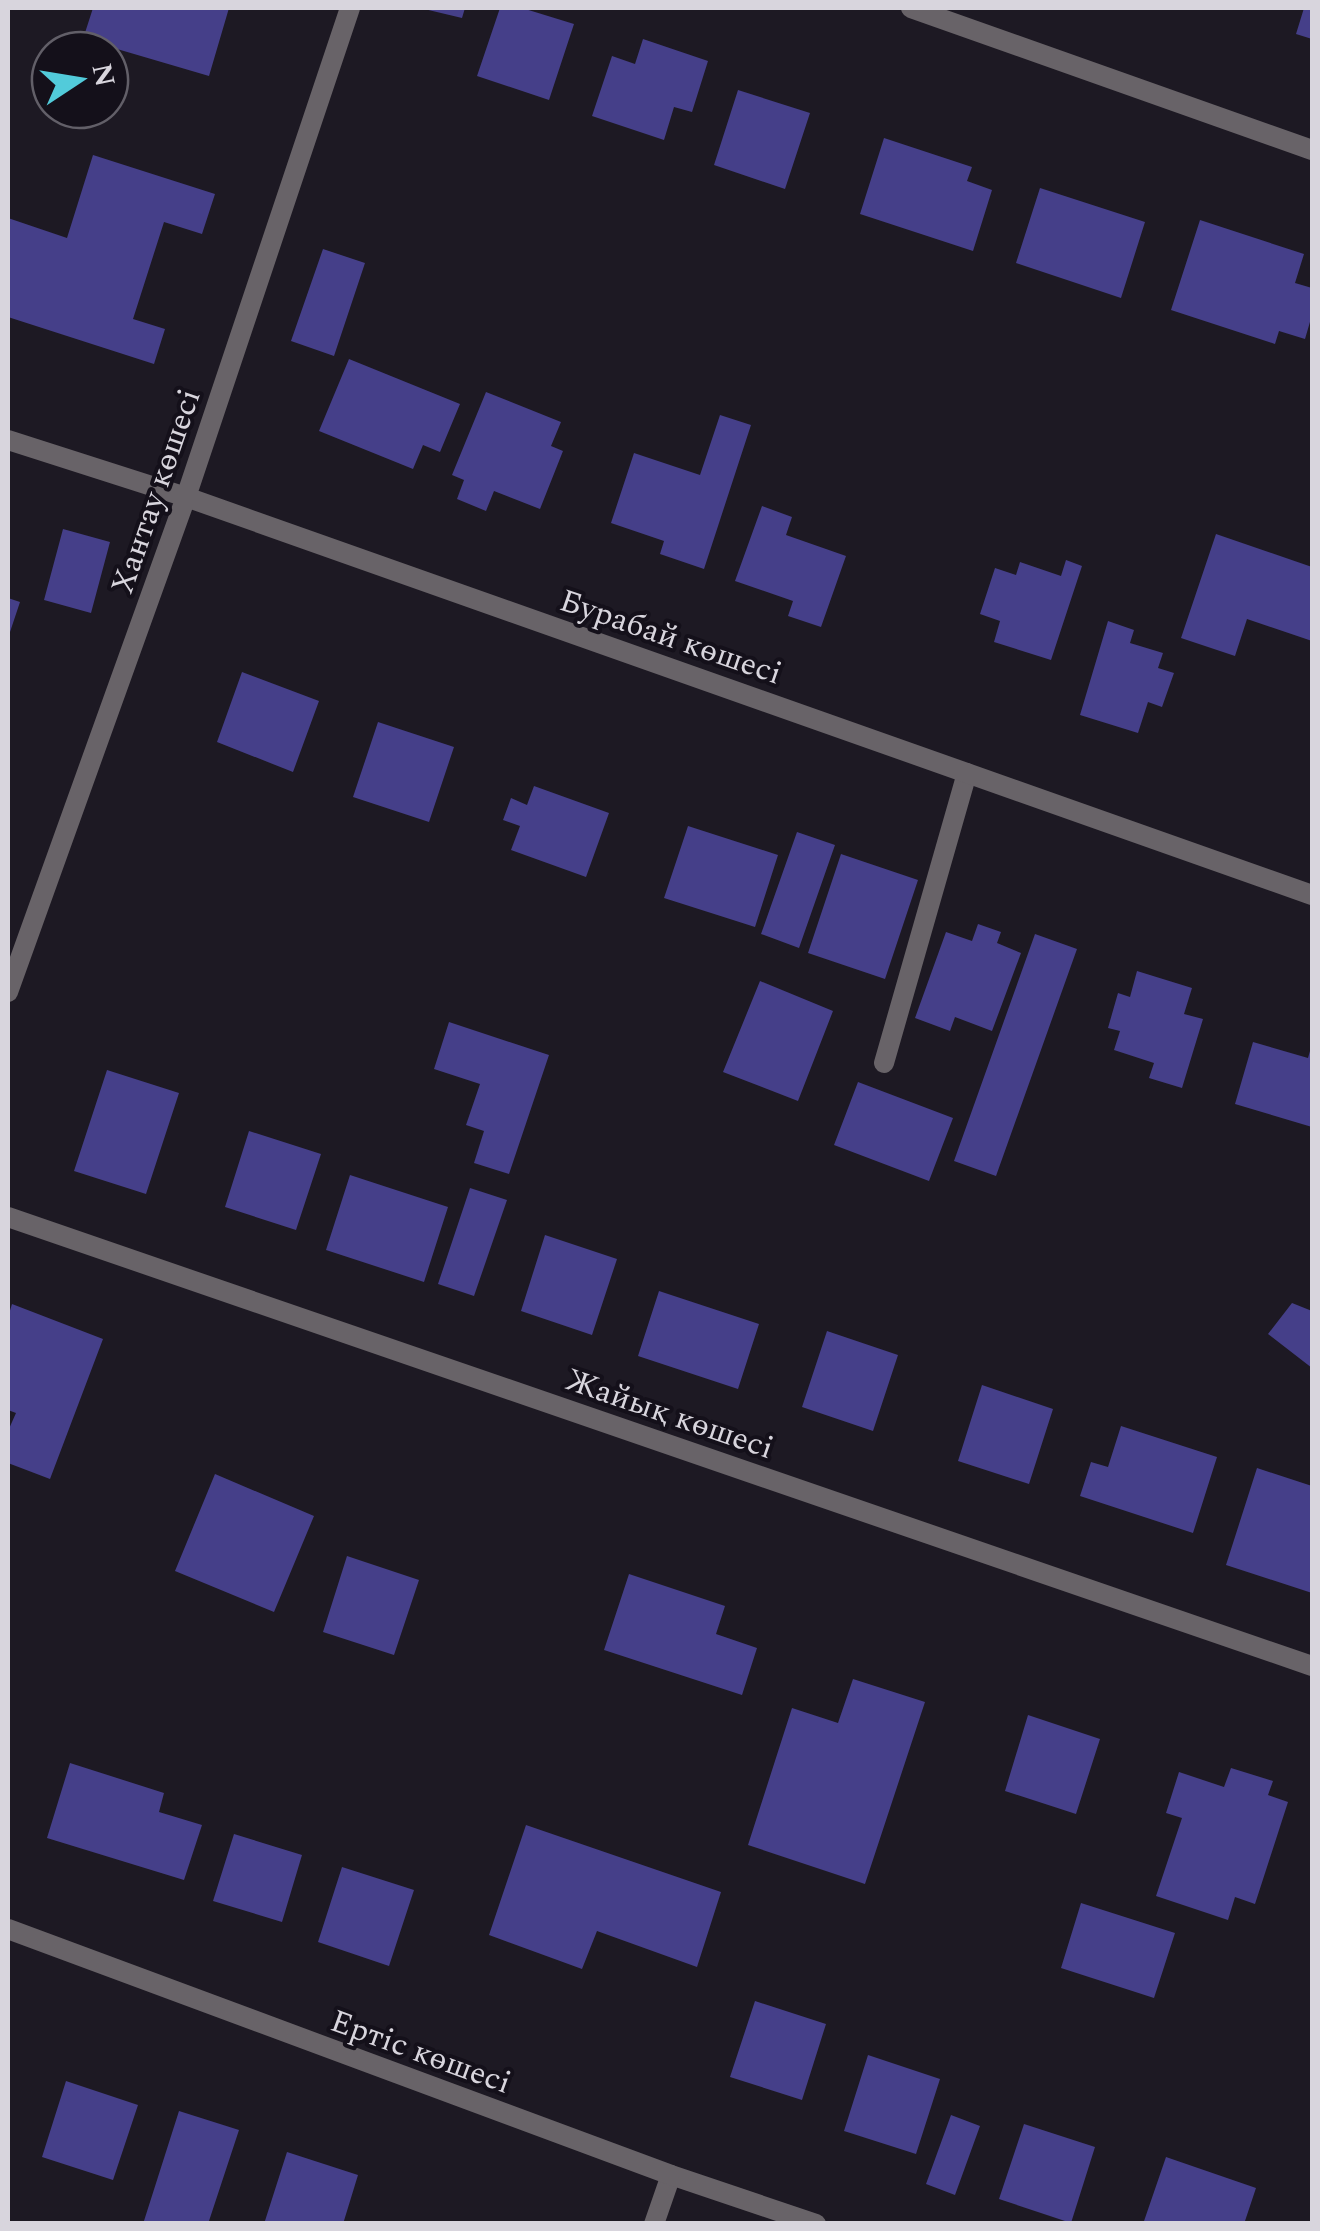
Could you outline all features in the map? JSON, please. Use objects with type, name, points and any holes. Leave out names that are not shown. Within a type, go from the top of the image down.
[{"type":"street","name":"Хантау көшесі","points":[[8,992],[186,497],[350,8]]},
{"type":"street","points":[[912,8],[1312,150]]},
{"type":"street","name":"Бурабай көшесі","points":[[8,440],[186,497],[1312,895]]},
{"type":"street","points":[[884,1062],[967,773]]},
{"type":"street","name":"Жайық көшесі","points":[[8,1217],[1312,1666]]},
{"type":"street","name":"Ертіс көшесі","points":[[8,1929],[671,2175],[816,2224]]},
{"type":"street","points":[[654,2224],[671,2175]]},
{"type":"building","points":[[93,8],[229,8],[209,76],[130,53],[130,30],[86,30]]},
{"type":"building","points":[[420,8],[465,8],[462,18]]},
{"type":"building","points":[[500,8],[522,8],[574,24],[549,100],[477,76]]},
{"type":"building","points":[[1304,8],[1312,8],[1312,39],[1296,34]]},
{"type":"building","points":[[643,39],[708,61],[692,112],[674,107],[664,140],[592,116],[612,56],[635,64]]},
{"type":"building","points":[[738,90],[810,113],[785,189],[714,165]]},
{"type":"building","points":[[884,138],[972,167],[967,181],[992,190],[973,251],[860,214]]},
{"type":"building","points":[[93,155],[215,194],[202,234],[164,222],[133,319],[165,329],[154,364],[8,317],[8,218],[67,238]]},
{"type":"building","points":[[1040,188],[1145,222],[1121,298],[1016,263]]},
{"type":"building","points":[[1200,220],[1304,254],[1295,283],[1312,288],[1312,315],[1305,339],[1279,331],[1275,344],[1171,310]]},
{"type":"building","points":[[323,249],[365,263],[334,356],[291,341]]},
{"type":"building","points":[[349,359],[460,404],[440,452],[423,445],[413,469],[319,431]]},
{"type":"building","points":[[486,392],[561,422],[551,446],[563,451],[540,509],[494,491],[486,511],[457,499],[464,480],[452,475]]},
{"type":"building","points":[[720,415],[751,425],[704,569],[660,554],[664,541],[611,523],[634,453],[700,475]]},
{"type":"building","points":[[762,506],[792,517],[786,535],[846,556],[821,627],[788,616],[793,601],[735,581]]},
{"type":"building","points":[[63,529],[110,542],[91,613],[44,600]]},
{"type":"building","points":[[1216,534],[1312,567],[1312,641],[1247,619],[1235,656],[1181,638]]},
{"type":"building","points":[[1066,560],[1082,566],[1051,660],[994,642],[1000,621],[980,614],[995,568],[1016,575],[1020,562],[1061,576]]},
{"type":"building","points":[[8,598],[20,602],[8,638]]},
{"type":"building","points":[[1108,621],[1134,630],[1130,643],[1163,653],[1158,668],[1174,673],[1162,707],[1148,702],[1138,733],[1080,715]]},
{"type":"building","points":[[242,672],[319,701],[293,772],[217,742]]},
{"type":"building","points":[[378,722],[454,747],[429,822],[353,797]]},
{"type":"building","points":[[534,786],[609,813],[586,877],[511,850],[520,826],[503,820],[511,798],[527,805]]},
{"type":"building","points":[[688,826],[778,855],[755,927],[664,898]]},
{"type":"building","points":[[797,832],[835,845],[799,948],[761,934]]},
{"type":"building","points":[[841,854],[918,880],[885,979],[808,953]]},
{"type":"building","points":[[978,924],[1001,932],[997,943],[1021,953],[992,1031],[955,1017],[950,1031],[915,1018],[946,932],[972,941]]},
{"type":"building","points":[[1035,934],[1077,949],[996,1176],[954,1161]]},
{"type":"building","points":[[1137,971],[1192,988],[1184,1014],[1203,1019],[1182,1088],[1149,1078],[1154,1063],[1114,1050],[1120,1031],[1108,1028],[1118,993],[1130,997]]},
{"type":"building","points":[[760,981],[833,1011],[798,1101],[723,1072]]},
{"type":"building","points":[[449,1022],[549,1055],[509,1174],[474,1163],[484,1131],[466,1125],[480,1084],[434,1069]]},
{"type":"building","points":[[1253,1042],[1308,1058],[1312,1044],[1312,1127],[1235,1104]]},
{"type":"building","points":[[107,1070],[179,1093],[146,1194],[74,1171]]},
{"type":"building","points":[[858,1082],[953,1118],[929,1181],[834,1145]]},
{"type":"building","points":[[249,1131],[321,1154],[296,1230],[225,1207]]},
{"type":"building","points":[[350,1175],[448,1207],[424,1282],[326,1250]]},
{"type":"building","points":[[470,1188],[507,1200],[474,1296],[438,1284]]},
{"type":"building","points":[[545,1235],[617,1259],[592,1335],[521,1311]]},
{"type":"building","points":[[659,1291],[759,1324],[738,1389],[638,1356]]},
{"type":"building","points":[[1292,1303],[1312,1311],[1312,1368],[1268,1334]]},
{"type":"building","points":[[12,1304],[103,1339],[50,1479],[8,1463],[8,1431],[16,1413],[8,1410],[8,1317]]},
{"type":"building","points":[[827,1331],[898,1355],[873,1431],[802,1407]]},
{"type":"building","points":[[982,1385],[1053,1409],[1029,1484],[958,1461]]},
{"type":"building","points":[[1121,1426],[1217,1457],[1193,1533],[1080,1496],[1091,1462],[1108,1467]]},
{"type":"building","points":[[1257,1468],[1312,1486],[1312,1593],[1226,1565]]},
{"type":"building","points":[[215,1474],[314,1516],[274,1612],[175,1571]]},
{"type":"building","points":[[347,1556],[419,1580],[394,1655],[323,1632]]},
{"type":"building","points":[[629,1574],[725,1606],[716,1634],[757,1648],[742,1695],[604,1650]]},
{"type":"building","points":[[853,1679],[925,1702],[865,1884],[748,1845],[792,1708],[838,1723]]},
{"type":"building","points":[[1028,1715],[1100,1739],[1076,1814],[1005,1791]]},
{"type":"building","points":[[70,1763],[164,1793],[159,1812],[202,1825],[184,1880],[47,1838]]},
{"type":"building","points":[[1231,1768],[1273,1781],[1268,1795],[1288,1802],[1255,1904],[1235,1897],[1228,1920],[1156,1896],[1182,1818],[1166,1813],[1179,1772],[1224,1787]]},
{"type":"building","points":[[526,1825],[721,1892],[697,1967],[597,1931],[582,1969],[489,1935]]},
{"type":"building","points":[[234,1834],[302,1855],[282,1922],[213,1901]]},
{"type":"building","points":[[342,1867],[414,1890],[389,1966],[318,1942]]},
{"type":"building","points":[[1081,1903],[1175,1933],[1154,1998],[1061,1968]]},
{"type":"building","points":[[755,2001],[826,2024],[802,2100],[730,2077]]},
{"type":"building","points":[[868,2055],[940,2079],[916,2154],[844,2131]]},
{"type":"building","points":[[66,2081],[138,2105],[113,2180],[42,2157]]},
{"type":"building","points":[[179,2111],[239,2130],[208,2224],[143,2224]]},
{"type":"building","points":[[951,2115],[980,2126],[955,2195],[926,2184]]},
{"type":"building","points":[[1024,2124],[1095,2147],[1071,2223],[999,2199]]},
{"type":"building","points":[[287,2152],[358,2175],[343,2224],[264,2224]]},
{"type":"building","points":[[1166,2157],[1256,2188],[1244,2224],[1143,2224]]}]
